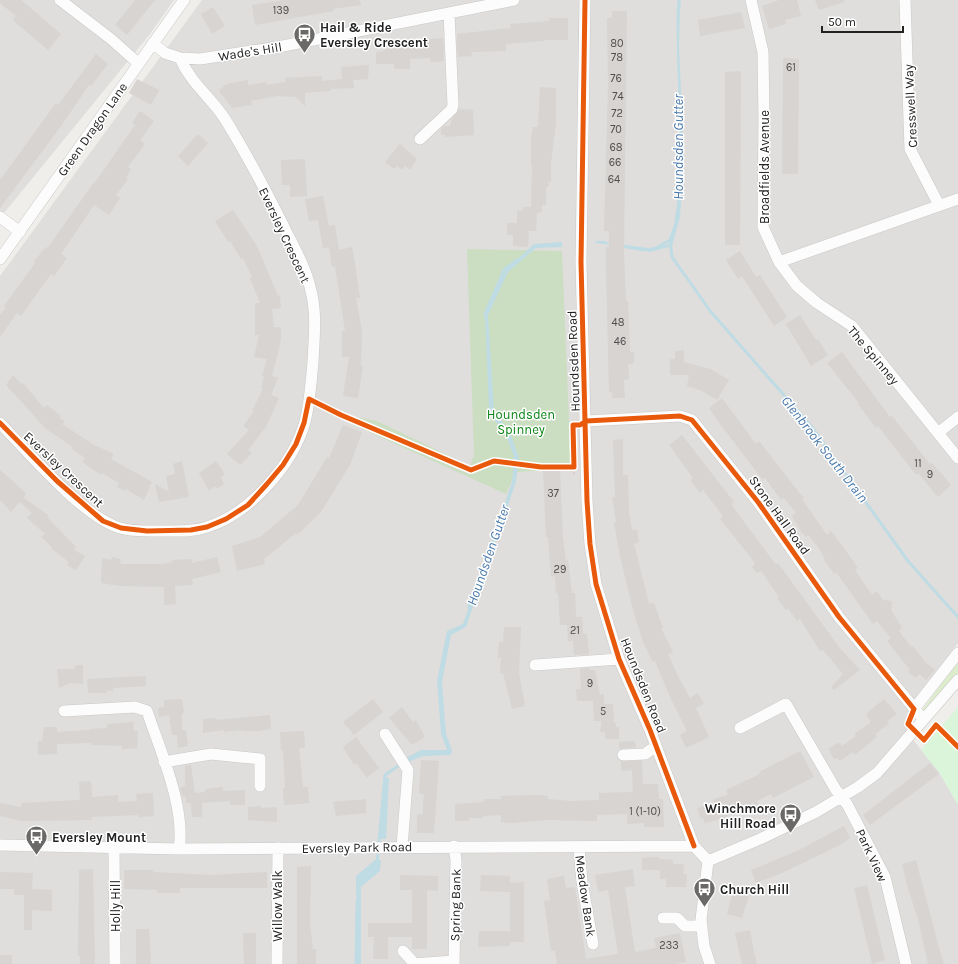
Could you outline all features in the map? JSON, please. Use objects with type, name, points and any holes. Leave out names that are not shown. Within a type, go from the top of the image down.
[{"type":"street","points":[[60,0],[112,39],[138,63]]},
{"type":"street","name":"Green Dragon Lane","points":[[0,259],[184,0]]},
{"type":"street","name":"Wade's Hill","points":[[153,43],[165,53],[180,58],[200,59],[278,47],[514,0]]},
{"type":"street","name":"Houndsden Road","points":[[585,0],[581,181],[587,500],[590,544],[596,584],[619,659],[656,746],[694,846]]},
{"type":"street","name":"Broadfields Avenue","points":[[751,0],[763,52],[763,227],[780,262]]},
{"type":"street","name":"Cresswell Way","points":[[905,0],[910,149],[939,205]]},
{"type":"street","points":[[420,139],[452,109],[453,105],[449,13]]},
{"type":"street","name":"Eversley Crescent","points":[[0,423],[57,482],[103,521],[121,528],[147,530],[192,530],[207,527],[226,520],[248,505],[283,465],[296,444],[304,423],[309,399],[314,338],[312,298],[305,269],[267,194],[224,118],[187,74],[180,58]]},
{"type":"street","points":[[780,262],[958,199]]},
{"type":"street","points":[[0,217],[20,232]]},
{"type":"street","name":"The Spinney","points":[[780,262],[797,286],[817,303],[852,326],[958,458]]},
{"type":"street","name":"Stone Hall Road","points":[[586,421],[680,416],[692,420],[758,502],[839,617],[923,719]]},
{"type":"street","points":[[938,434],[958,417]]},
{"type":"street","points":[[914,709],[958,653]]},
{"type":"street","points":[[535,665],[619,659]]},
{"type":"street","points":[[708,861],[760,839],[816,812],[878,774],[915,732],[923,719],[934,709],[958,680]]},
{"type":"street","name":"Park View","points":[[740,728],[786,704],[836,790],[842,797],[885,877],[906,964]]},
{"type":"street","points":[[64,711],[135,707],[147,711],[179,813],[181,834],[179,849]]},
{"type":"street","points":[[385,734],[408,770],[402,847]]},
{"type":"street","points":[[622,755],[645,754],[656,746]]},
{"type":"street","points":[[164,762],[211,754],[260,759],[260,786]]},
{"type":"street","name":"Eversley Park Road","points":[[0,845],[114,849],[454,846],[579,848],[694,846]]},
{"type":"street","name":"Spring Bank","points":[[454,846],[456,860],[454,963]]},
{"type":"street","points":[[694,846],[708,861],[707,878],[702,901],[702,926],[704,946],[710,964]]},
{"type":"street","name":"Willow Walk","points":[[277,964],[278,848]]},
{"type":"street","name":"Meadow Bank","points":[[579,848],[582,882],[593,944]]},
{"type":"street","name":"Holly Hill","points":[[114,849],[115,964]]},
{"type":"street","points":[[663,918],[677,918],[685,926],[702,926]]},
{"type":"street","points":[[403,951],[413,963],[454,963]]},
{"type":"path","points":[[574,460],[574,474]]},
{"type":"path","points":[[568,467],[574,467]]},
{"type":"shaded area","points":[[0,0],[174,0],[150,34],[0,218]]},
{"type":"shaded area","points":[[202,0],[958,0],[958,643],[914,702],[906,731],[939,772],[958,805],[958,964],[0,964],[0,276]]},
{"type":"green space","name":"Houndsden Spinney","points":[[467,249],[562,251],[571,469],[516,472],[506,494],[325,412],[327,404],[350,416],[377,421],[470,466],[474,455]]},
{"type":"green space","points":[[958,661],[958,674],[926,714],[921,712]]},
{"type":"green space","points":[[958,707],[958,805],[939,772],[921,750]]},
{"type":"water","points":[[677,5],[680,6],[679,47],[684,157],[680,217],[672,246],[650,252],[631,247],[595,243],[596,241],[605,241],[608,243],[649,248],[670,244],[676,215],[680,155]]},
{"type":"water","points":[[562,242],[562,247],[536,248],[508,272],[488,315],[494,410],[511,435],[519,458],[516,482],[466,627],[451,635],[442,682],[446,734],[452,750],[451,755],[423,756],[408,762],[406,758],[421,750],[447,750],[441,734],[437,681],[447,631],[463,624],[512,482],[514,457],[507,438],[489,411],[485,314],[506,270],[534,244]]},
{"type":"water","points":[[385,778],[389,778],[386,839],[380,839]]},
{"type":"water","points":[[375,860],[381,860],[380,871],[361,887],[361,964],[357,964],[356,876]]},
{"type":"building","points":[[0,0],[21,0],[61,34],[48,50],[13,20],[16,16],[0,3]]},
{"type":"building","points":[[135,0],[155,0],[127,35],[115,25]]},
{"type":"building","points":[[283,0],[360,0],[361,5],[333,9],[334,11],[255,25],[252,5]]},
{"type":"building","points":[[779,0],[797,0],[801,16],[785,20],[786,24],[769,29],[762,6]]},
{"type":"building","points":[[815,0],[844,0],[844,2],[819,10]]},
{"type":"building","points":[[213,7],[225,26],[212,34],[201,14]]},
{"type":"building","points":[[612,11],[627,11],[624,249],[630,352],[634,352],[634,363],[628,364],[629,379],[624,380],[625,398],[612,398],[612,392],[609,392],[606,247],[609,247],[609,231],[604,231],[608,86],[607,18],[612,18]]},
{"type":"building","points":[[741,12],[745,28],[700,36],[698,20]]},
{"type":"building","points":[[549,18],[568,18],[568,40],[544,40],[506,44],[506,51],[471,52],[472,56],[458,57],[457,34],[511,28],[510,24],[549,21]]},
{"type":"building","points":[[443,38],[444,61],[431,62],[430,58],[410,59],[410,69],[394,69],[394,64],[376,64],[376,52],[384,51],[385,49],[402,48],[403,45],[411,45],[411,43],[429,42],[429,39]]},
{"type":"building","points":[[96,54],[108,64],[91,86],[89,85],[59,129],[0,208],[0,180],[56,103],[58,105]]},
{"type":"building","points":[[783,58],[799,59],[798,174],[782,174]]},
{"type":"building","points":[[369,65],[368,79],[353,80],[354,88],[330,89],[331,91],[305,93],[305,106],[296,97],[277,96],[251,101],[252,105],[232,108],[219,91],[226,84],[248,80],[248,85],[266,82],[267,85],[285,82],[285,78],[322,76],[322,81],[342,79],[341,67]]},
{"type":"building","points":[[741,71],[740,245],[725,245],[725,72]]},
{"type":"building","points":[[137,79],[159,90],[151,105],[129,93]]},
{"type":"building","points":[[540,87],[556,88],[556,123],[551,163],[551,182],[548,182],[549,187],[546,187],[546,205],[542,205],[542,212],[537,213],[536,231],[529,231],[528,247],[513,246],[513,235],[507,235],[507,223],[517,223],[517,211],[523,210],[523,207],[531,207],[531,139],[533,127],[538,127]]},
{"type":"building","points":[[459,109],[473,110],[474,135],[446,137],[445,135],[441,135],[441,129],[444,126],[450,126],[452,119]]},
{"type":"building","points":[[140,111],[154,121],[140,140],[145,144],[128,167],[131,169],[126,178],[128,179],[116,195],[120,198],[109,215],[94,205],[61,254],[67,258],[54,276],[51,274],[21,316],[17,313],[0,337],[0,315],[6,308],[4,306],[35,263],[34,262],[43,250],[49,246],[96,181],[135,125],[132,123]]},
{"type":"building","points":[[198,134],[208,143],[188,166],[178,156]]},
{"type":"building","points":[[400,144],[417,159],[410,170],[405,166],[402,170],[397,166],[394,169],[385,162]]},
{"type":"building","points":[[305,159],[307,196],[290,197],[290,185],[282,185],[281,160]]},
{"type":"building","points":[[323,196],[329,226],[335,225],[339,250],[352,247],[355,263],[360,298],[356,298],[362,331],[361,366],[363,366],[358,398],[343,396],[349,357],[342,357],[342,331],[345,331],[335,266],[332,267],[329,247],[323,248],[318,220],[309,221],[305,199]]},
{"type":"building","points":[[233,210],[257,246],[278,296],[280,295],[281,308],[272,309],[274,327],[281,327],[281,340],[272,376],[278,378],[271,395],[279,398],[266,427],[248,450],[252,453],[240,465],[227,454],[249,430],[243,426],[254,411],[252,411],[263,389],[261,388],[264,377],[262,376],[267,359],[254,357],[259,335],[255,335],[255,303],[260,303],[250,278],[252,277],[243,258],[241,259],[230,241],[228,242],[215,221]]},
{"type":"building","points":[[740,251],[756,277],[760,275],[787,317],[774,326],[742,276],[738,279],[726,260]]},
{"type":"building","points":[[800,315],[816,340],[818,339],[828,355],[811,366],[786,324]]},
{"type":"building","points":[[684,350],[684,362],[710,369],[729,380],[717,400],[700,390],[687,386],[689,375],[670,375],[670,359],[675,359],[675,351]]},
{"type":"building","points":[[842,352],[890,417],[892,416],[930,464],[932,463],[951,485],[938,497],[918,473],[916,475],[878,426],[876,428],[858,404],[859,403],[827,363]]},
{"type":"building","points":[[13,375],[22,385],[23,383],[44,408],[47,405],[61,416],[59,417],[65,422],[62,424],[94,445],[114,454],[111,459],[152,482],[144,500],[126,489],[125,491],[117,487],[119,483],[102,473],[101,475],[82,462],[85,458],[72,449],[73,447],[46,429],[6,385]]},
{"type":"building","points":[[722,398],[756,444],[759,441],[804,498],[802,499],[827,535],[831,531],[841,544],[858,568],[855,570],[872,595],[877,591],[883,600],[892,601],[891,610],[902,628],[899,631],[911,647],[913,646],[925,662],[935,670],[926,680],[919,674],[916,678],[908,672],[910,670],[887,641],[891,638],[877,621],[873,624],[836,572],[834,574],[824,560],[825,559],[818,547],[808,535],[806,537],[800,530],[792,516],[796,513],[784,498],[781,500],[765,478],[762,479],[720,424],[709,408]]},
{"type":"building","points":[[343,425],[362,432],[350,465],[321,512],[297,535],[296,533],[264,559],[265,564],[237,571],[232,546],[260,537],[298,505],[327,457],[329,458]]},
{"type":"building","points":[[682,435],[734,502],[731,504],[776,565],[778,563],[839,647],[860,670],[834,690],[831,687],[843,674],[823,650],[820,651],[800,619],[797,621],[788,608],[786,610],[761,571],[757,573],[752,567],[755,564],[752,559],[720,519],[723,516],[703,490],[700,493],[690,480],[693,478],[669,445]]},
{"type":"building","points":[[623,439],[623,475],[628,475],[629,513],[632,530],[637,530],[639,542],[634,544],[649,604],[654,603],[663,628],[661,628],[673,652],[668,654],[690,698],[698,693],[704,704],[696,708],[709,737],[686,748],[680,735],[687,731],[670,697],[655,661],[653,662],[643,642],[633,610],[620,556],[614,522],[616,522],[612,497],[615,497],[613,440]]},
{"type":"building","points":[[182,461],[189,497],[159,502],[155,484],[169,492],[166,476],[175,474],[173,464]]},
{"type":"building","points":[[216,461],[225,474],[221,477],[224,484],[217,489],[215,486],[209,491],[199,473]]},
{"type":"building","points":[[0,470],[26,493],[24,498],[48,515],[47,517],[76,547],[74,550],[85,556],[76,570],[67,565],[69,562],[51,548],[52,547],[41,537],[45,534],[27,518],[32,513],[20,502],[11,512],[0,500]]},
{"type":"building","points":[[543,471],[560,471],[563,538],[566,561],[568,560],[572,593],[575,593],[576,617],[582,617],[583,634],[587,634],[589,654],[574,655],[573,641],[568,641],[567,625],[560,625],[558,593],[556,593],[555,576],[551,577],[548,537],[546,537]]},
{"type":"building","points":[[112,557],[121,559],[120,564],[163,564],[172,562],[172,560],[192,559],[192,563],[217,557],[221,572],[192,579],[193,585],[175,586],[176,604],[164,605],[164,587],[120,586],[101,583],[102,558],[111,560]]},
{"type":"building","points":[[504,627],[521,627],[519,673],[525,706],[512,709],[503,673],[500,673],[501,658],[498,658],[499,642],[503,642]]},
{"type":"building","points":[[75,665],[83,665],[83,684],[71,683],[59,688],[57,669],[75,669]]},
{"type":"building","points":[[590,668],[590,670],[595,670],[600,695],[604,694],[604,704],[613,704],[614,723],[616,723],[616,727],[619,727],[619,739],[605,739],[605,732],[600,732],[602,721],[594,721],[593,701],[577,701],[576,689],[581,689],[580,669]]},
{"type":"building","points":[[146,676],[146,686],[113,688],[114,691],[107,690],[107,693],[88,693],[87,679]]},
{"type":"building","points":[[182,699],[184,713],[182,713],[182,730],[186,730],[188,746],[178,748],[177,735],[172,735],[169,715],[159,717],[158,708],[164,707],[164,700]]},
{"type":"building","points":[[373,699],[383,712],[354,735],[343,722]]},
{"type":"building","points":[[884,699],[897,714],[887,721],[889,724],[875,734],[877,737],[855,755],[853,752],[840,761],[837,758],[834,759],[828,749],[839,742],[842,746],[856,736],[854,734],[871,722],[866,714]]},
{"type":"building","points":[[402,707],[413,722],[416,720],[425,737],[412,745],[389,718]]},
{"type":"building","points":[[270,715],[271,729],[224,732],[224,730],[203,733],[203,719],[216,718],[216,720]]},
{"type":"building","points":[[133,722],[134,731],[138,731],[137,748],[122,749],[122,746],[91,745],[91,743],[57,744],[57,754],[38,755],[38,741],[42,741],[44,727],[57,727],[57,732],[107,728],[107,724]]},
{"type":"building","points":[[304,731],[305,748],[299,748],[303,787],[308,787],[309,803],[284,805],[283,788],[285,788],[283,750],[281,750],[280,732]]},
{"type":"building","points":[[356,737],[379,768],[367,778],[356,763],[354,765],[343,747]]},
{"type":"building","points":[[635,741],[636,747],[619,749],[619,742]]},
{"type":"building","points":[[800,751],[814,777],[773,798],[771,794],[757,801],[759,806],[740,814],[738,809],[724,818],[705,823],[703,818],[701,819],[697,808],[714,804],[713,799],[728,795],[726,790],[760,774],[759,772]]},
{"type":"building","points":[[421,760],[439,761],[434,833],[417,833],[417,815],[423,814],[424,795],[419,793]]},
{"type":"building","points":[[621,761],[642,761],[643,784],[658,784],[659,799],[663,799],[664,827],[644,827],[644,823],[627,824],[627,814],[597,815],[597,821],[547,820],[512,823],[501,822],[501,815],[483,816],[483,818],[469,818],[469,821],[455,821],[455,804],[484,802],[484,799],[501,799],[501,796],[537,795],[548,796],[548,799],[572,801],[599,800],[599,793],[633,792],[632,770],[621,771]]},
{"type":"building","points":[[930,763],[939,774],[870,825],[863,815]]},
{"type":"building","points":[[191,765],[195,793],[205,792],[205,789],[223,787],[223,791],[245,790],[245,805],[230,805],[230,801],[202,803],[202,817],[192,817],[191,803],[186,803],[186,797],[182,796],[180,788],[185,786],[185,766]]},
{"type":"building","points":[[91,781],[92,797],[118,795],[118,802],[137,801],[136,794],[153,793],[154,816],[138,817],[138,815],[92,817],[92,820],[21,821],[0,816],[0,803],[21,807],[21,803],[80,800],[79,782]]},
{"type":"building","points":[[366,799],[366,813],[336,816],[333,802]]},
{"type":"building","points":[[261,806],[261,808],[277,807],[277,822],[248,820],[248,807]]},
{"type":"building","points":[[844,826],[850,838],[840,845],[782,873],[756,883],[751,870],[797,851]]},
{"type":"building","points":[[659,857],[659,859],[673,860],[673,864],[684,864],[683,874],[687,874],[686,887],[666,887],[666,879],[660,879],[660,870],[642,870],[642,858]]},
{"type":"building","points":[[916,860],[944,964],[928,964],[918,919],[902,864]]},
{"type":"building","points":[[311,866],[310,923],[313,949],[316,949],[316,964],[297,964],[297,867]]},
{"type":"building","points":[[93,869],[95,964],[80,964],[80,956],[78,956],[79,870]]},
{"type":"building","points":[[633,869],[635,886],[625,887],[635,952],[656,948],[654,938],[680,933],[686,962],[674,964],[557,964],[555,950],[551,951],[544,901],[550,900],[547,879],[564,876],[566,888],[575,887],[586,959],[618,954],[608,890],[598,892],[595,875]]},
{"type":"building","points":[[124,870],[153,870],[153,872],[212,875],[267,872],[267,888],[180,888],[180,893],[157,893],[158,890],[124,889]]},
{"type":"building","points":[[0,872],[33,873],[32,889],[52,890],[52,911],[32,910],[32,930],[24,930],[24,895],[14,895],[14,889],[0,889]]},
{"type":"building","points":[[400,875],[438,876],[438,891],[427,890],[427,949],[412,949],[412,937],[388,937],[388,959],[373,959],[374,937],[368,937],[368,923],[412,923],[412,890],[400,890]]},
{"type":"building","points":[[481,875],[510,876],[510,883],[524,882],[524,942],[510,942],[510,946],[478,947],[479,931],[510,931],[510,892],[480,891]]},
{"type":"building","points":[[867,885],[885,960],[872,964],[854,888]]},
{"type":"building","points":[[734,887],[750,892],[742,918],[727,914]]},
{"type":"building","points":[[136,929],[149,929],[151,964],[136,964]]},
{"type":"building","points":[[750,930],[757,964],[742,964],[735,933]]},
{"type":"building","points":[[243,933],[256,933],[256,964],[244,964]]},
{"type":"building","points":[[0,955],[12,955],[12,964],[0,964]]},
{"type":"waterway","name":"Houndsden Gutter","points":[[679,0],[679,8]]},
{"type":"waterway","name":"Glenbrook South Drain","points":[[674,229],[670,240],[672,257],[711,312],[811,426],[908,561],[958,617]]},
{"type":"waterway","name":"Houndsden Gutter","points":[[656,248],[670,240]]},
{"type":"waterway","name":"Houndsden Gutter","points":[[621,246],[645,250]]},
{"type":"waterway","name":"Houndsden Gutter","points":[[486,318],[485,314],[504,270],[517,260]]},
{"type":"waterway","name":"Houndsden Gutter","points":[[469,607],[477,584]]},
{"type":"waterway","name":"Houndsden Gutter","points":[[377,864],[385,775],[401,764]]},
{"type":"waterway","name":"Houndsden Gutter","points":[[356,964],[357,902]]},
{"type":"cycle path","points":[[585,0],[581,262],[587,501],[590,544],[596,584],[619,659],[650,730],[694,846]]},
{"type":"cycle path","points":[[0,423],[57,481],[103,521],[121,528],[147,531],[191,530],[207,527],[226,519],[248,505],[283,465],[296,444],[304,423],[309,399],[341,415],[471,470],[494,461],[541,467],[574,467],[573,425],[580,425],[586,421]]},
{"type":"cycle path","points":[[586,421],[680,416],[692,420],[758,502],[839,617],[914,709],[908,724],[924,740],[936,725],[958,747]]},
{"type":"place","name":"Hail & Ride Eversley Crescent","points":[[304,54]]},
{"type":"place","name":"Winchmore Hill Road","points":[[791,834]]},
{"type":"place","name":"Eversley Mount","points":[[36,856]]},
{"type":"place","name":"Church Hill","points":[[705,908]]}]
